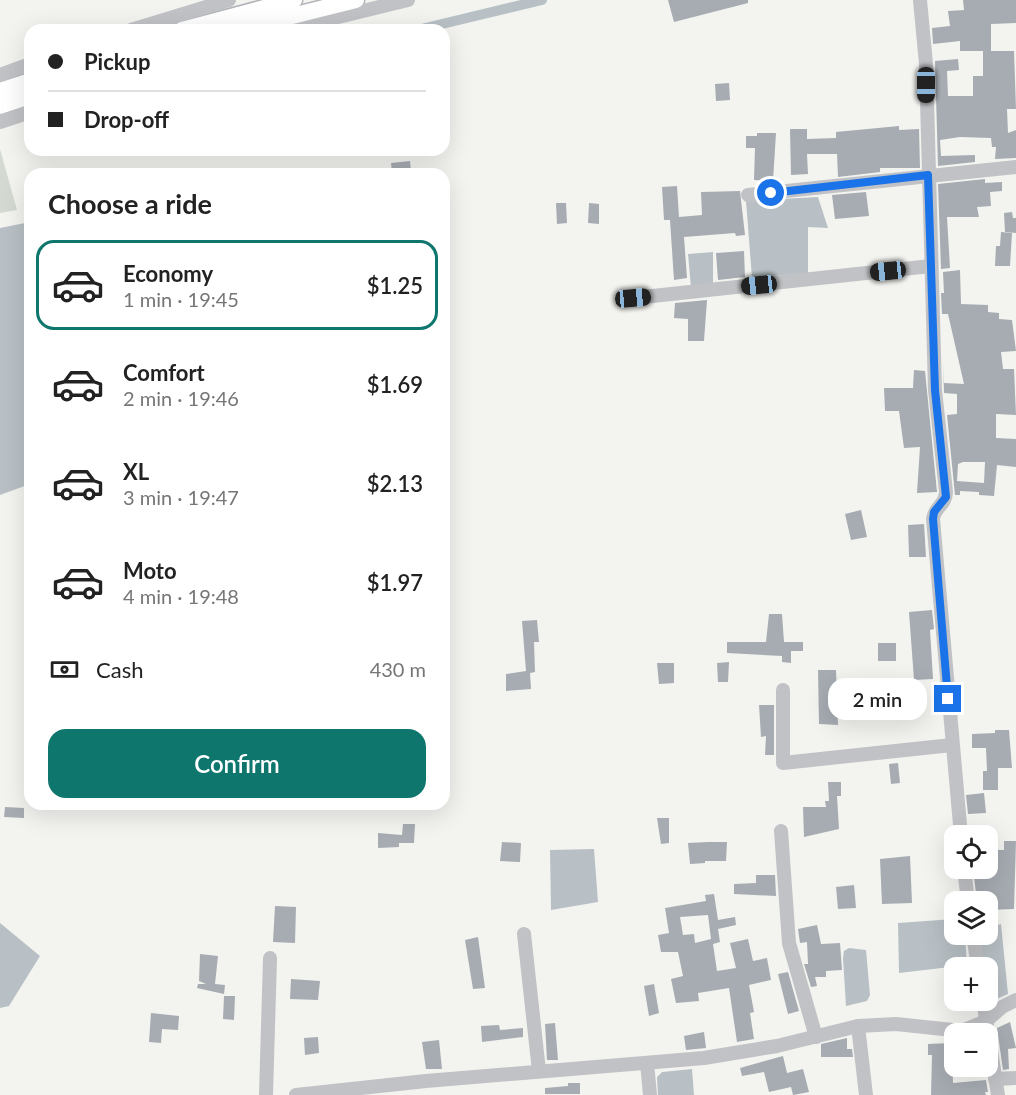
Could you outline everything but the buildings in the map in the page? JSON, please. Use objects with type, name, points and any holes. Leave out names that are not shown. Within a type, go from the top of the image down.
[{"type":"main road","points":[[204,24],[294,0]]},
{"type":"main road","points":[[260,24],[356,0]]},
{"type":"main road","points":[[0,92],[24,83]]},
{"type":"main road","points":[[0,106],[24,98]]},
{"type":"street","points":[[151,24],[229,0]]},
{"type":"street","points":[[310,24],[408,0]]},
{"type":"street","points":[[920,0],[926,64],[935,390],[946,497],[934,512],[933,519],[960,825]]},
{"type":"street","points":[[0,75],[24,66]]},
{"type":"street","points":[[0,122],[24,114]]},
{"type":"street","points":[[748,195],[1016,167]]},
{"type":"street","points":[[633,298],[931,266]]},
{"type":"street","points":[[783,690],[783,763],[952,745]]},
{"type":"street","points":[[781,831],[789,943],[816,1037]]},
{"type":"street","points":[[524,934],[539,1071]]},
{"type":"street","points":[[266,1095],[270,958]]},
{"type":"street","points":[[296,1095],[427,1088],[539,1071],[704,1058],[816,1037],[858,1026],[896,1024],[954,1032],[986,1021],[1002,1007],[1016,1000]]},
{"type":"street","points":[[985,1011],[998,1095]]},
{"type":"street","points":[[858,1026],[867,1095]]},
{"type":"street","points":[[647,1063],[650,1095]]},
{"type":"street","points":[[995,1079],[1016,1078]]},
{"type":"shaded area","points":[[0,149],[17,210],[0,213]]},
{"type":"shaded area","points":[[818,197],[828,228],[808,227],[808,273],[752,278],[746,201]]},
{"type":"shaded area","points":[[24,223],[24,486],[0,495],[0,228]]},
{"type":"shaded area","points":[[713,252],[713,287],[691,288],[688,254]]},
{"type":"shaded area","points":[[594,849],[598,902],[551,910],[550,850]]},
{"type":"shaded area","points":[[944,920],[944,945],[966,945],[966,957],[944,957],[944,968],[899,973],[898,923]]},
{"type":"shaded area","points":[[0,923],[40,956],[9,1006],[0,1008]]},
{"type":"shaded area","points":[[1001,924],[1008,994],[998,998],[998,957],[981,957],[980,945],[998,945],[998,925]]},
{"type":"shaded area","points":[[849,948],[866,950],[870,995],[867,1001],[846,1006],[843,958],[844,951]]},
{"type":"shaded area","points":[[692,1069],[694,1095],[658,1095],[657,1077],[662,1072]]},
{"type":"waterway","points":[[442,24],[542,0]]},
{"type":"route","points":[[771,193],[928,175],[935,390],[946,492],[945,501],[934,512],[933,519],[948,699]]}]
